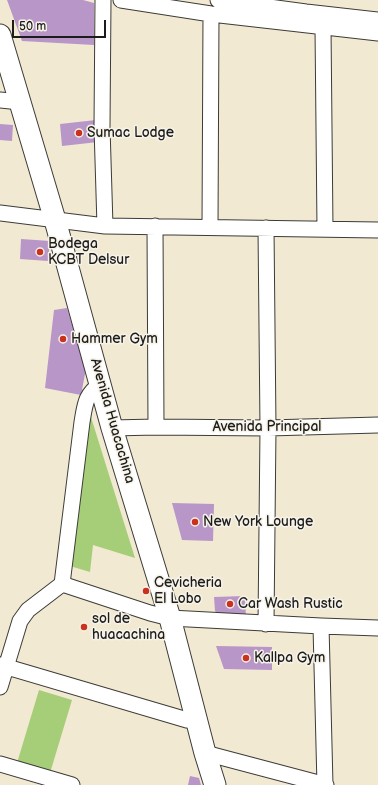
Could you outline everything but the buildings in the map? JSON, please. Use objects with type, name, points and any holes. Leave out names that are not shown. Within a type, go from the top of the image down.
[{"type":"main road","name":"Avenida Huacachina","points":[[0,35],[10,101],[55,220],[112,428],[170,618],[205,753],[215,785]]},
{"type":"street","points":[[103,0],[102,127],[105,226]]},
{"type":"street","points":[[121,0],[212,14],[378,33]]},
{"type":"street","points":[[218,0],[306,6],[378,20]]},
{"type":"street","points":[[210,227],[212,14]]},
{"type":"street","points":[[323,27],[325,229]]},
{"type":"street","points":[[0,213],[105,226],[378,230]]},
{"type":"street","points":[[155,226],[156,427]]},
{"type":"street","points":[[266,228],[268,428],[266,624]]},
{"type":"street","points":[[0,687],[3,666],[20,621],[28,610],[62,584],[82,422],[87,398],[94,389],[101,384]]},
{"type":"street","name":"Avenida Principal","points":[[112,428],[268,428],[378,425]]},
{"type":"street","points":[[62,584],[170,618],[266,624],[378,628]]},
{"type":"street","points":[[205,753],[326,785],[321,626]]},
{"type":"street","points":[[3,666],[187,720],[197,721]]},
{"type":"street","points":[[0,764],[72,785]]},
{"type":"green space","points":[[90,414],[135,558],[93,545],[90,572],[70,566]]},
{"type":"green space","points":[[39,690],[72,700],[50,773],[17,763]]},
{"type":"place","name":"Sumac Lodge","points":[[79,133]]},
{"type":"place","name":"Bodega KCBT Delsur","points":[[40,252]]},
{"type":"place","name":"Hammer Gym","points":[[63,339]]},
{"type":"place","name":"New York Lounge","points":[[195,522]]},
{"type":"place","name":"Cevicheria El Lobo","points":[[146,591]]},
{"type":"place","name":"Car Wash Rustic","points":[[230,604]]},
{"type":"place","name":"sol de huacachina","points":[[84,627]]},
{"type":"place","name":"Kallpa Gym","points":[[246,658]]}]
